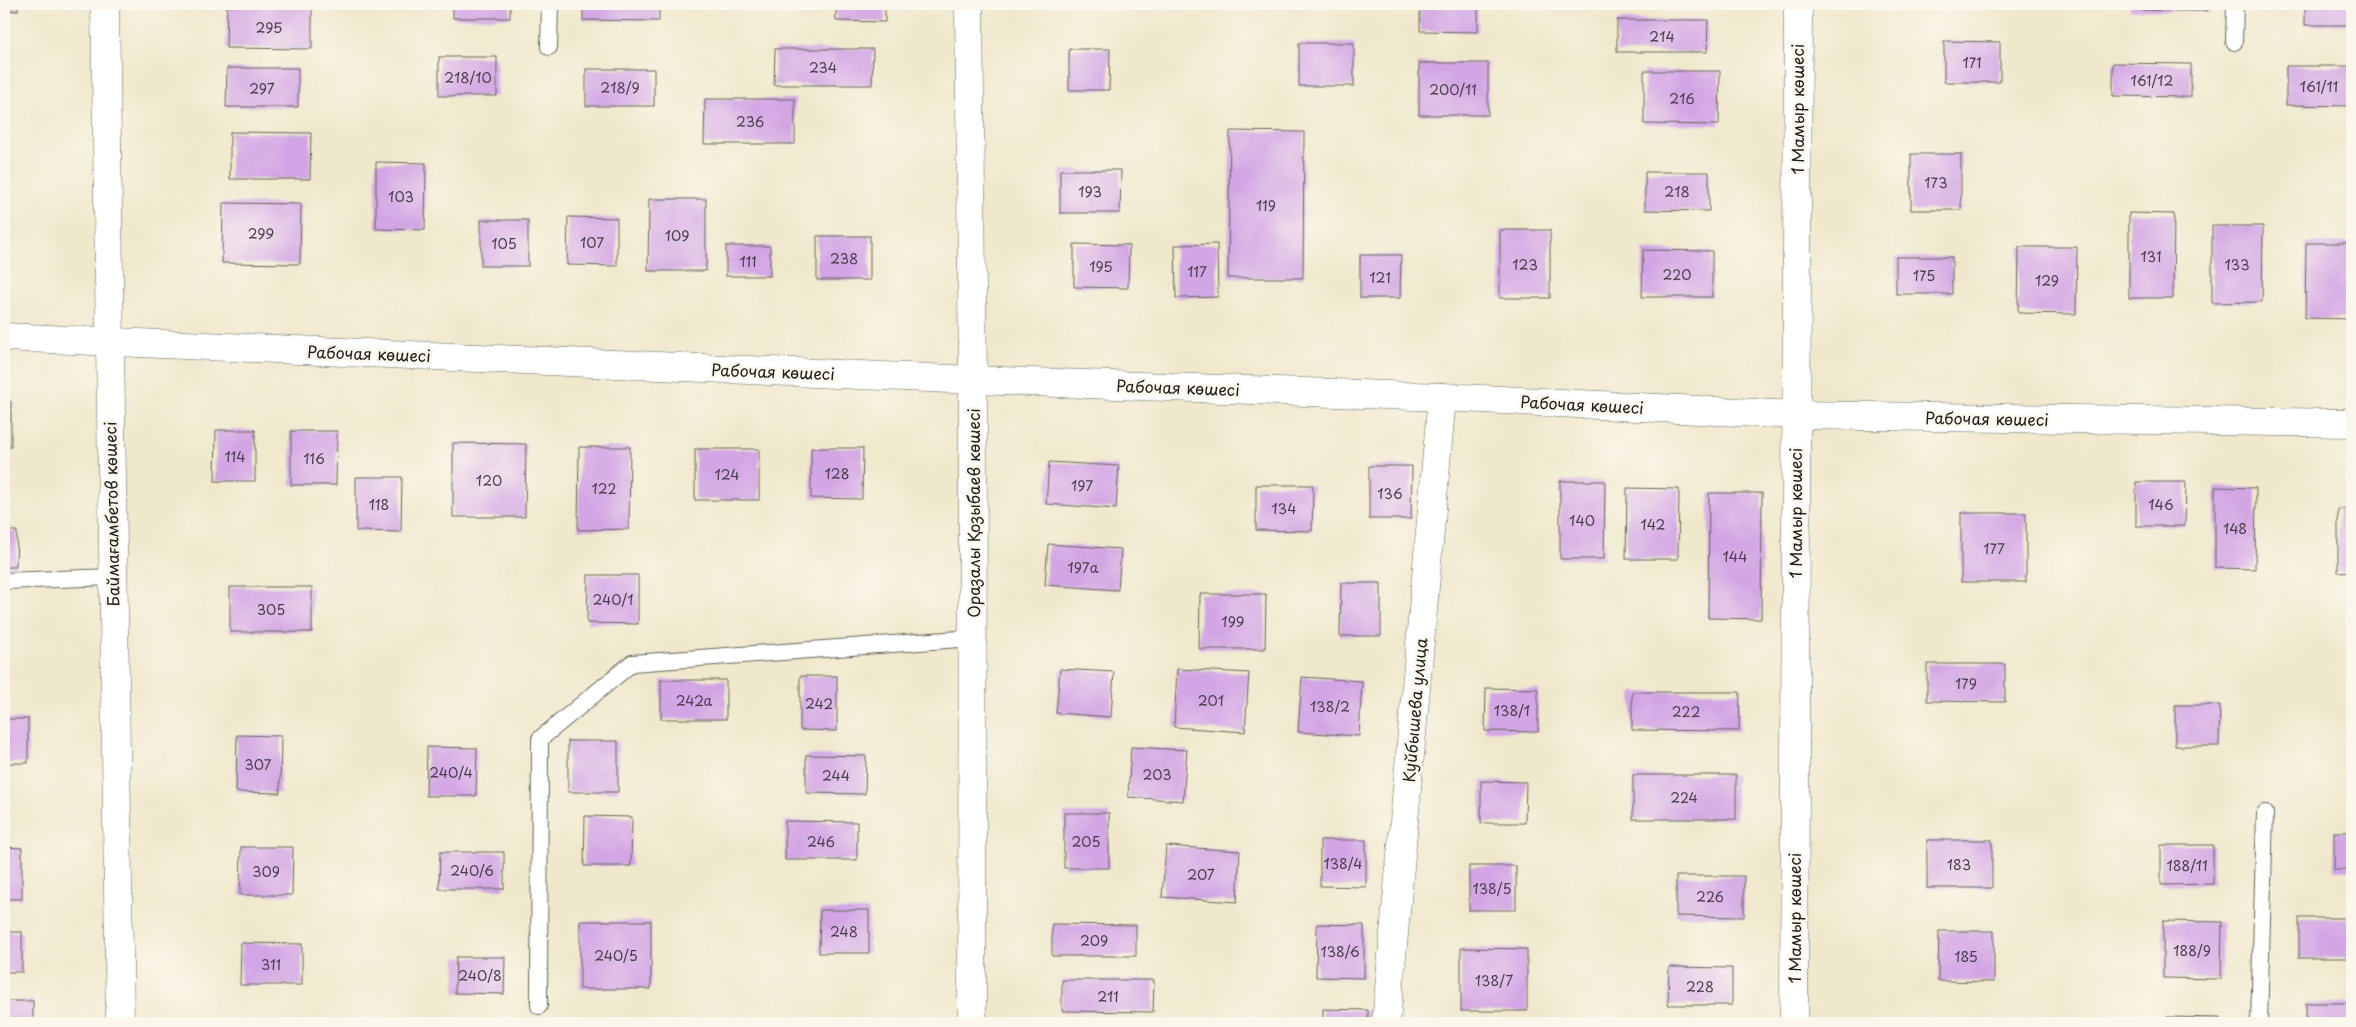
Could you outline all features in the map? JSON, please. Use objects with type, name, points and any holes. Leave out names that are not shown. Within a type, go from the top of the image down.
[{"type":"street","name":"Баймағамбетов көшесі","points":[[105,4],[120,1023]]},
{"type":"street","name":"Оразалы Қозыбаев көшесі","points":[[969,4],[973,380],[972,1023]]},
{"type":"street","name":"1 Мамыр көшесі","points":[[1794,1023],[1798,4]]},
{"type":"street","name":"Рабочая көшесі","points":[[4,337],[973,380],[1442,396],[1796,415],[2352,424]]},
{"type":"street","name":"Куйбышева улица","points":[[1386,1023],[1442,396]]},
{"type":"lane","points":[[549,47],[550,4]]},
{"type":"lane","points":[[2234,42],[2235,4]]},
{"type":"lane","points":[[4,581],[112,577]]},
{"type":"lane","points":[[538,1006],[540,739],[632,663],[973,638]]},
{"type":"lane","points":[[2260,1023],[2266,813]]},
{"type":"building","points":[[4,4],[18,4],[18,11],[4,10]]},
{"type":"building","points":[[453,4],[510,4],[510,18],[453,18]]},
{"type":"building","points":[[583,4],[659,4],[659,21],[583,20]]},
{"type":"building","points":[[836,4],[885,4],[885,22],[836,21]]},
{"type":"building","points":[[1420,4],[1478,4],[1478,32],[1420,31]]},
{"type":"building","points":[[2130,4],[2208,4],[2208,11],[2130,10]]},
{"type":"building","points":[[2305,4],[2352,4],[2352,25],[2305,25]]},
{"type":"building","points":[[227,6],[312,6],[312,49],[226,48]]},
{"type":"building","points":[[1617,20],[1708,20],[1707,52],[1617,52]]},
{"type":"building","points":[[1944,41],[2000,42],[2000,82],[1944,82]]},
{"type":"building","points":[[1299,43],[1354,43],[1354,86],[1299,86]]},
{"type":"building","points":[[775,49],[873,49],[872,85],[774,85]]},
{"type":"building","points":[[1069,49],[1110,49],[1109,90],[1069,90]]},
{"type":"building","points":[[439,57],[497,57],[497,96],[439,96]]},
{"type":"building","points":[[1419,63],[1488,63],[1488,115],[1419,115]]},
{"type":"building","points":[[2113,63],[2191,64],[2191,97],[2113,96]]},
{"type":"building","points":[[2286,66],[2351,66],[2351,106],[2286,105]]},
{"type":"building","points":[[227,68],[298,68],[298,107],[226,107]]},
{"type":"building","points":[[586,69],[654,69],[654,106],[586,106]]},
{"type":"building","points":[[1644,71],[1720,71],[1719,125],[1644,124]]},
{"type":"building","points":[[705,99],[795,99],[795,144],[704,144]]},
{"type":"building","points":[[1230,131],[1304,132],[1303,278],[1228,278]]},
{"type":"building","points":[[230,132],[311,133],[310,179],[230,179]]},
{"type":"building","points":[[1911,154],[1961,154],[1961,210],[1911,210]]},
{"type":"building","points":[[376,162],[426,163],[425,230],[376,229]]},
{"type":"building","points":[[4,170],[8,170],[8,220],[4,220]]},
{"type":"building","points":[[1060,170],[1121,170],[1120,213],[1060,213]]},
{"type":"building","points":[[1645,172],[1709,172],[1709,211],[1645,210]]},
{"type":"building","points":[[649,199],[706,199],[706,271],[648,271]]},
{"type":"building","points":[[223,203],[301,204],[300,264],[222,263]]},
{"type":"building","points":[[2129,213],[2174,214],[2173,298],[2129,298]]},
{"type":"building","points":[[568,217],[617,218],[617,266],[567,265]]},
{"type":"building","points":[[481,220],[528,220],[528,266],[481,266]]},
{"type":"building","points":[[2212,226],[2263,226],[2262,302],[2212,303]]},
{"type":"building","points":[[1500,230],[1550,230],[1550,298],[1500,298]]},
{"type":"building","points":[[817,236],[870,236],[870,280],[817,280]]},
{"type":"building","points":[[2306,243],[2352,243],[2352,319],[2305,318]]},
{"type":"building","points":[[1074,244],[1129,245],[1128,288],[1074,287]]},
{"type":"building","points":[[1217,244],[1218,297],[1176,298],[1175,245]]},
{"type":"building","points":[[726,246],[770,246],[770,276],[726,276]]},
{"type":"building","points":[[2019,247],[2077,247],[2076,314],[2018,313]]},
{"type":"building","points":[[1643,250],[1712,251],[1712,297],[1642,297]]},
{"type":"building","points":[[1360,255],[1401,255],[1400,298],[1360,298]]},
{"type":"building","points":[[1896,257],[1952,257],[1952,294],[1896,294]]},
{"type":"building","points":[[4,402],[11,402],[11,447],[4,447]]},
{"type":"building","points":[[216,430],[255,430],[255,481],[215,481]]},
{"type":"building","points":[[291,431],[337,431],[336,485],[291,485]]},
{"type":"building","points":[[453,443],[526,444],[525,517],[453,517]]},
{"type":"building","points":[[579,447],[630,447],[629,529],[578,530]]},
{"type":"building","points":[[811,448],[863,448],[862,499],[811,498]]},
{"type":"building","points":[[695,449],[759,449],[759,500],[695,500]]},
{"type":"building","points":[[1049,462],[1119,466],[1116,509],[1046,504]]},
{"type":"building","points":[[1369,466],[1412,466],[1411,519],[1369,519]]},
{"type":"building","points":[[356,477],[402,477],[401,532],[356,531]]},
{"type":"building","points":[[1560,481],[1605,481],[1604,559],[1560,559]]},
{"type":"building","points":[[2136,482],[2186,482],[2185,526],[2136,526]]},
{"type":"building","points":[[1256,485],[1313,485],[1312,531],[1256,530]]},
{"type":"building","points":[[2215,487],[2256,488],[2255,569],[2215,568]]},
{"type":"building","points":[[1627,488],[1679,489],[1678,559],[1626,559]]},
{"type":"building","points":[[1709,493],[1762,493],[1761,619],[1708,618]]},
{"type":"building","points":[[2338,509],[2352,509],[2352,571],[2338,572]]},
{"type":"building","points":[[1961,513],[2026,513],[2026,582],[1961,582]]},
{"type":"building","points":[[4,531],[17,531],[16,567],[4,567]]},
{"type":"building","points":[[1048,544],[1121,549],[1118,590],[1045,585]]},
{"type":"building","points":[[588,575],[638,575],[638,624],[587,623]]},
{"type":"building","points":[[1341,583],[1381,583],[1381,636],[1340,636]]},
{"type":"building","points":[[230,587],[312,587],[312,632],[230,632]]},
{"type":"building","points":[[1200,594],[1266,594],[1265,649],[1199,649]]},
{"type":"building","points":[[1927,664],[2005,664],[2005,702],[1927,701]]},
{"type":"building","points":[[1060,669],[1114,672],[1111,717],[1056,713]]},
{"type":"building","points":[[1177,669],[1249,673],[1245,732],[1174,727]]},
{"type":"building","points":[[800,676],[837,676],[837,731],[800,730]]},
{"type":"building","points":[[1302,677],[1362,681],[1359,736],[1298,732]]},
{"type":"building","points":[[661,680],[726,680],[726,719],[661,719]]},
{"type":"building","points":[[1486,688],[1538,689],[1538,732],[1485,731]]},
{"type":"building","points":[[1632,692],[1740,692],[1739,731],[1632,730]]},
{"type":"building","points":[[2175,705],[2220,705],[2219,746],[2175,746]]},
{"type":"building","points":[[4,719],[28,719],[28,763],[4,763]]},
{"type":"building","points":[[237,735],[281,736],[280,793],[236,792]]},
{"type":"building","points":[[568,741],[618,741],[618,792],[568,792]]},
{"type":"building","points":[[427,747],[477,748],[476,796],[426,796]]},
{"type":"building","points":[[1131,747],[1187,750],[1183,801],[1128,797]]},
{"type":"building","points":[[806,755],[866,756],[865,794],[806,793]]},
{"type":"building","points":[[1633,775],[1736,775],[1736,819],[1633,819]]},
{"type":"building","points":[[1481,781],[1526,782],[1525,823],[1481,823]]},
{"type":"building","points":[[1064,813],[1109,813],[1109,868],[1064,868]]},
{"type":"building","points":[[585,816],[632,817],[631,866],[584,866]]},
{"type":"building","points":[[785,821],[857,822],[857,860],[785,860]]},
{"type":"building","points":[[2334,832],[2352,832],[2352,870],[2334,870]]},
{"type":"building","points":[[1320,840],[1366,840],[1366,887],[1320,886]]},
{"type":"building","points":[[1927,840],[1992,840],[1992,888],[1927,888]]},
{"type":"building","points":[[2161,845],[2213,845],[2213,884],[2161,885]]},
{"type":"building","points":[[1166,846],[1240,851],[1237,902],[1162,897]]},
{"type":"building","points":[[4,847],[22,848],[22,899],[4,899]]},
{"type":"building","points":[[241,847],[293,847],[292,895],[240,895]]},
{"type":"building","points":[[440,852],[504,852],[504,889],[439,889]]},
{"type":"building","points":[[1469,866],[1516,866],[1516,910],[1469,910]]},
{"type":"building","points":[[1676,876],[1744,876],[1744,917],[1676,916]]},
{"type":"building","points":[[820,910],[869,910],[869,953],[819,953]]},
{"type":"building","points":[[2299,918],[2352,918],[2352,958],[2299,958]]},
{"type":"building","points":[[580,921],[651,921],[651,989],[580,989]]},
{"type":"building","points":[[2163,921],[2222,922],[2221,979],[2163,978]]},
{"type":"building","points":[[1052,924],[1136,925],[1136,956],[1052,956]]},
{"type":"building","points":[[1317,924],[1364,925],[1364,978],[1316,977]]},
{"type":"building","points":[[1939,931],[1994,931],[1994,982],[1938,981]]},
{"type":"building","points":[[4,932],[22,932],[22,972],[4,972]]},
{"type":"building","points":[[241,943],[302,944],[302,985],[240,985]]},
{"type":"building","points":[[1461,948],[1527,949],[1527,1011],[1461,1011]]},
{"type":"building","points":[[456,957],[505,957],[504,994],[455,993]]},
{"type":"building","points":[[1669,967],[1732,968],[1732,1005],[1668,1005]]},
{"type":"building","points":[[1062,980],[1154,980],[1153,1012],[1062,1011]]},
{"type":"building","points":[[4,1001],[33,1001],[33,1023],[4,1023]]},
{"type":"building","points":[[2306,1003],[2352,1003],[2352,1023],[2306,1023]]},
{"type":"building","points":[[1323,1009],[1368,1010],[1368,1023],[1323,1023]]},
{"type":"building","points":[[2167,1017],[2220,1018],[2220,1023],[2167,1023]]}]
